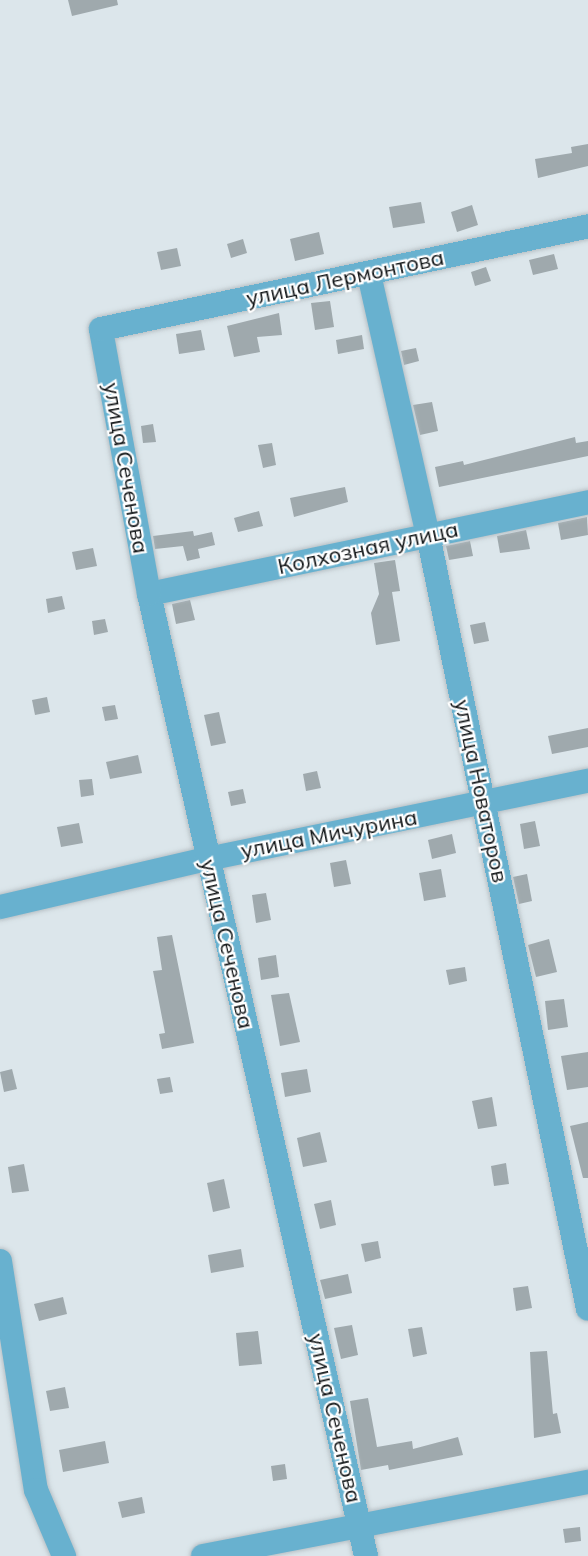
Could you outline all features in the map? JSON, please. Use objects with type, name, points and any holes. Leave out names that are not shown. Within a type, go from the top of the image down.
[{"type":"street","name":"улица Лермонтова","points":[[101,329],[588,226]]},
{"type":"street","name":"улица Новаторов","points":[[369,274],[429,536],[588,1309]]},
{"type":"street","name":"улица Сеченова","points":[[101,329],[149,594],[366,1556]]},
{"type":"street","name":"Колхозная улица","points":[[149,594],[588,502]]},
{"type":"street","name":"улица Мичурина","points":[[0,907],[207,859],[588,781]]},
{"type":"street","points":[[0,1261],[36,1490],[64,1556]]},
{"type":"street","points":[[203,1556],[588,1482]]},
{"type":"building","points":[[68,0],[117,0],[118,5],[72,16]]},
{"type":"building","points":[[588,144],[588,166],[538,178],[535,159],[572,153],[571,147]]},
{"type":"building","points":[[421,202],[425,223],[393,228],[389,207]]},
{"type":"building","points":[[472,205],[478,225],[457,232],[451,212]]},
{"type":"building","points":[[319,232],[324,254],[295,261],[290,239]]},
{"type":"building","points":[[243,239],[247,253],[231,258],[227,244]]},
{"type":"building","points":[[177,248],[181,266],[161,270],[157,252]]},
{"type":"building","points":[[554,254],[558,269],[533,275],[529,260]]},
{"type":"building","points":[[486,267],[491,281],[475,286],[471,272]]},
{"type":"building","points":[[330,301],[334,327],[315,330],[311,303]]},
{"type":"building","points":[[279,313],[282,335],[257,337],[260,352],[234,357],[227,326]]},
{"type":"building","points":[[201,330],[205,350],[179,354],[176,334]]},
{"type":"building","points":[[362,335],[364,349],[338,354],[336,340]]},
{"type":"building","points":[[416,348],[419,361],[404,365],[401,351]]},
{"type":"building","points":[[432,402],[438,431],[420,435],[413,405]]},
{"type":"building","points":[[153,424],[156,442],[143,443],[141,426]]},
{"type":"building","points":[[575,437],[576,443],[588,441],[588,456],[439,487],[435,467],[463,461],[464,465]]},
{"type":"building","points":[[272,443],[276,465],[263,468],[258,445]]},
{"type":"building","points":[[345,487],[348,502],[294,517],[290,498]]},
{"type":"building","points":[[259,511],[263,526],[238,532],[234,518]]},
{"type":"building","points":[[587,517],[588,535],[561,540],[558,523]]},
{"type":"building","points":[[526,530],[530,549],[500,553],[497,536]]},
{"type":"building","points":[[193,531],[194,536],[212,532],[215,545],[198,549],[200,558],[187,561],[183,546],[155,549],[153,536]]},
{"type":"building","points":[[470,541],[473,556],[449,560],[446,546]]},
{"type":"building","points":[[93,548],[97,566],[76,570],[72,552]]},
{"type":"building","points":[[395,560],[400,591],[392,592],[400,641],[376,645],[371,613],[379,594],[374,563]]},
{"type":"building","points":[[62,596],[65,609],[48,613],[46,599]]},
{"type":"building","points":[[190,600],[195,620],[176,624],[172,604]]},
{"type":"building","points":[[105,619],[108,632],[94,635],[92,621]]},
{"type":"building","points":[[485,622],[489,641],[474,644],[470,625]]},
{"type":"building","points":[[47,697],[50,712],[35,715],[32,700]]},
{"type":"building","points":[[115,705],[118,719],[105,721],[102,707]]},
{"type":"building","points":[[219,712],[226,743],[211,746],[204,715]]},
{"type":"building","points":[[588,728],[588,747],[552,754],[548,736]]},
{"type":"building","points":[[138,755],[142,773],[110,779],[106,762]]},
{"type":"building","points":[[317,771],[321,788],[306,791],[303,774]]},
{"type":"building","points":[[92,779],[94,795],[81,797],[79,780]]},
{"type":"building","points":[[243,789],[246,803],[231,806],[228,792]]},
{"type":"building","points":[[535,821],[540,846],[524,849],[520,824]]},
{"type":"building","points":[[79,823],[83,843],[61,847],[57,827]]},
{"type":"building","points":[[452,834],[456,853],[432,859],[428,840]]},
{"type":"building","points":[[346,860],[351,884],[334,887],[330,863]]},
{"type":"building","points":[[441,869],[446,897],[424,901],[419,873]]},
{"type":"building","points":[[527,874],[532,901],[519,904],[513,877]]},
{"type":"building","points":[[266,893],[271,920],[256,923],[252,895]]},
{"type":"building","points":[[172,935],[194,1043],[162,1049],[159,1034],[165,1033],[153,971],[162,970],[157,937]]},
{"type":"building","points":[[549,939],[557,972],[536,977],[528,945]]},
{"type":"building","points":[[276,955],[279,977],[261,980],[258,958]]},
{"type":"building","points":[[465,967],[467,981],[449,985],[446,970]]},
{"type":"building","points":[[289,993],[300,1042],[280,1046],[271,995]]},
{"type":"building","points":[[564,999],[568,1027],[548,1030],[545,1001]]},
{"type":"building","points":[[588,1052],[588,1087],[567,1090],[561,1056]]},
{"type":"building","points":[[12,1069],[17,1089],[4,1092],[0,1072]]},
{"type":"building","points":[[307,1069],[311,1092],[285,1097],[281,1073]]},
{"type":"building","points":[[170,1077],[173,1092],[160,1094],[157,1079]]},
{"type":"building","points":[[492,1097],[497,1126],[478,1129],[472,1101]]},
{"type":"building","points":[[588,1122],[588,1178],[583,1178],[570,1126]]},
{"type":"building","points":[[320,1132],[327,1162],[303,1167],[297,1138]]},
{"type":"building","points":[[506,1163],[509,1184],[494,1186],[491,1166]]},
{"type":"building","points":[[24,1164],[29,1191],[12,1193],[8,1167]]},
{"type":"building","points":[[224,1179],[230,1208],[213,1212],[207,1183]]},
{"type":"building","points":[[331,1200],[336,1225],[320,1229],[314,1204]]},
{"type":"building","points":[[378,1241],[381,1258],[365,1262],[361,1244]]},
{"type":"building","points":[[241,1249],[244,1267],[211,1273],[208,1255]]},
{"type":"building","points":[[348,1274],[352,1293],[325,1299],[320,1280]]},
{"type":"building","points":[[528,1286],[532,1308],[516,1311],[513,1288]]},
{"type":"building","points":[[63,1297],[67,1314],[39,1321],[34,1304]]},
{"type":"building","points":[[352,1325],[358,1355],[341,1359],[334,1328]]},
{"type":"building","points":[[422,1327],[427,1354],[413,1357],[408,1329]]},
{"type":"building","points":[[258,1331],[262,1364],[239,1366],[236,1333]]},
{"type":"building","points":[[547,1351],[553,1414],[557,1413],[561,1433],[534,1438],[530,1352]]},
{"type":"building","points":[[65,1387],[69,1408],[50,1411],[46,1391]]},
{"type":"building","points":[[368,1398],[377,1447],[412,1441],[413,1449],[458,1437],[463,1455],[389,1470],[388,1465],[361,1470],[350,1401]]},
{"type":"building","points":[[105,1441],[109,1463],[63,1472],[59,1450]]},
{"type":"building","points":[[285,1464],[287,1479],[273,1481],[271,1466]]},
{"type":"building","points":[[142,1497],[145,1513],[122,1518],[118,1502]]},
{"type":"building","points":[[580,1527],[581,1541],[565,1543],[563,1529]]}]
